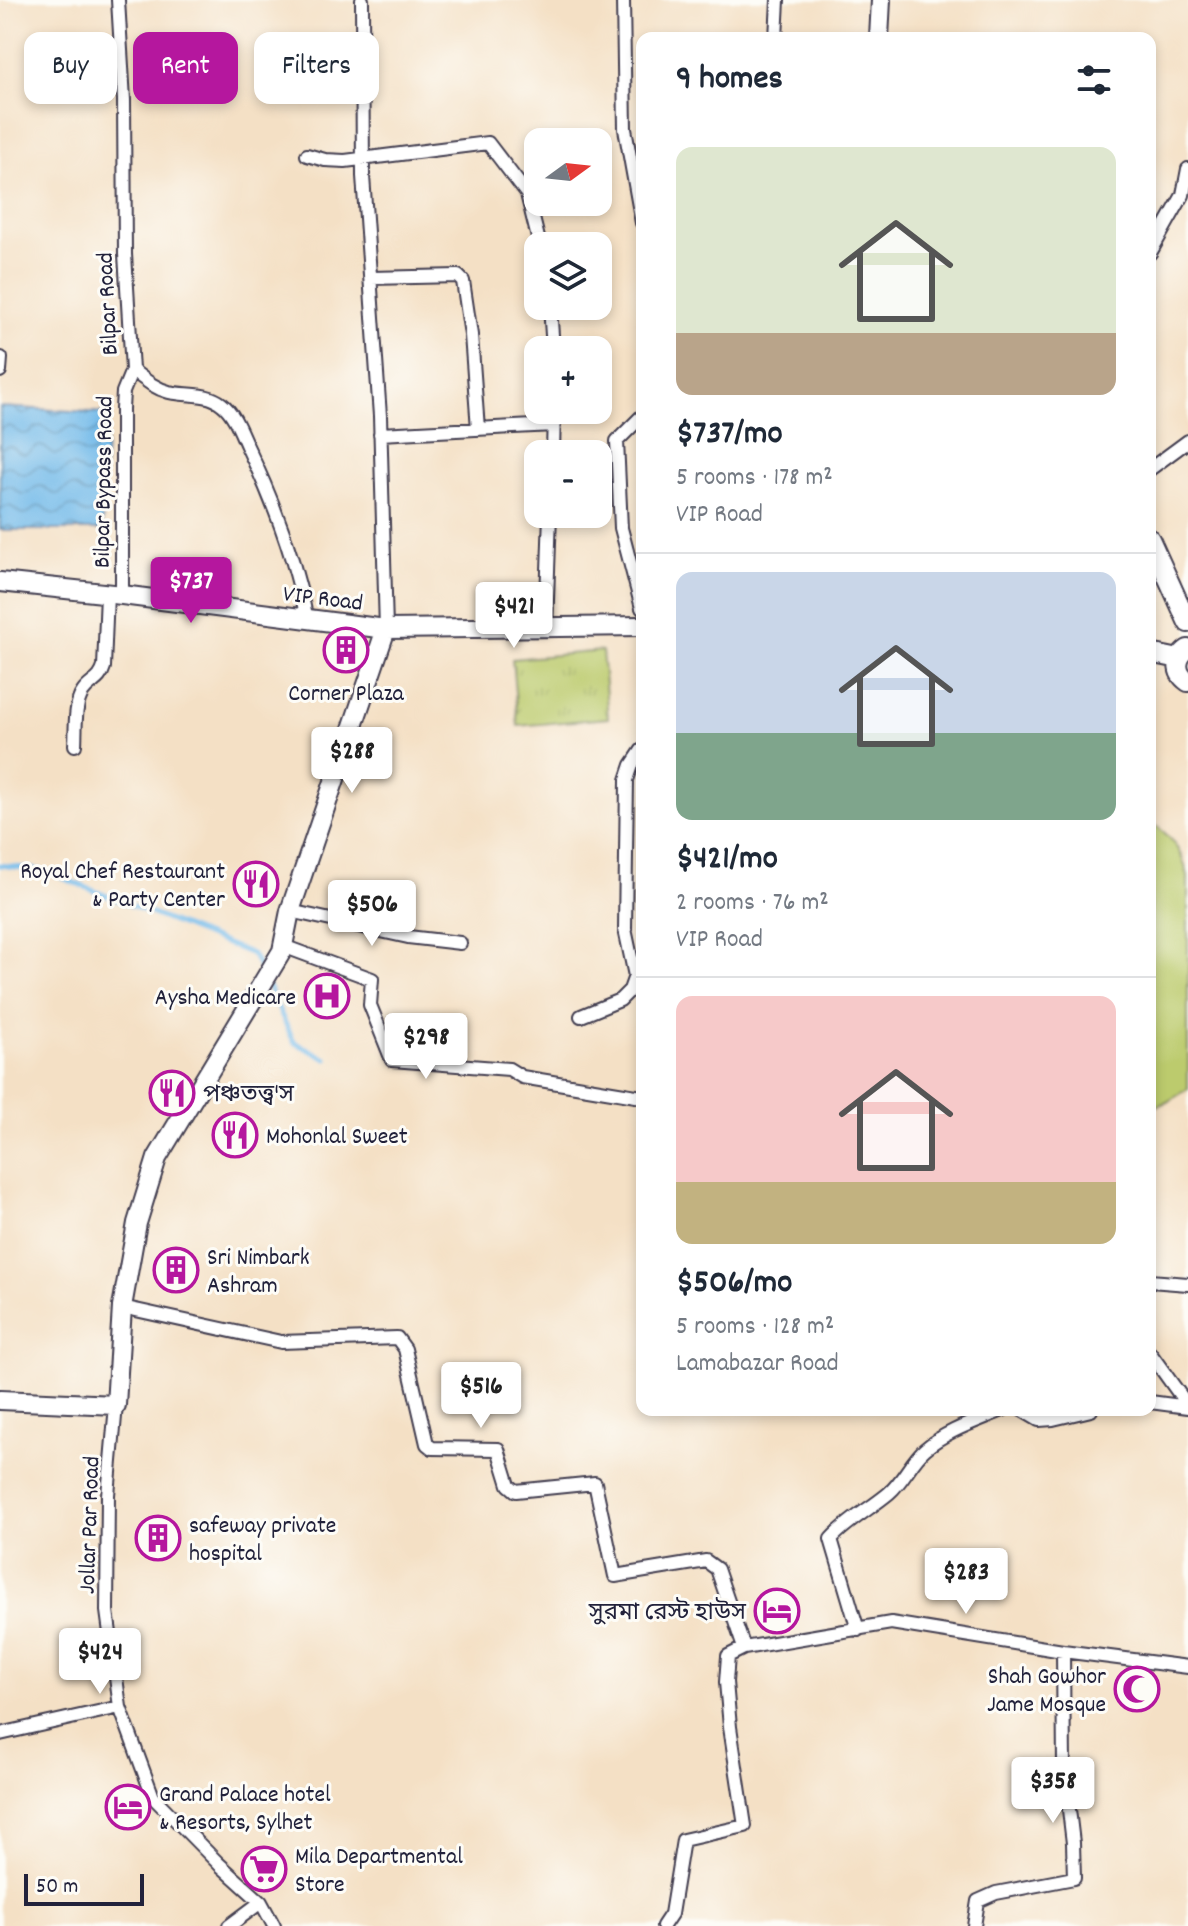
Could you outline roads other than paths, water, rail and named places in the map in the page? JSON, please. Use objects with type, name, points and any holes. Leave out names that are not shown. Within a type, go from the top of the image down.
[{"type":"street","name":"Bilpar Road","points":[[118,0],[124,100],[125,254],[132,370],[153,386],[213,399],[229,411],[257,466],[285,534],[299,579],[307,620]]},
{"type":"street","points":[[0,1400],[116,1405],[122,1307],[137,1223],[157,1158],[256,999],[282,949],[290,911],[386,629],[380,434],[362,159],[362,0]]},
{"type":"street","points":[[623,0],[625,129],[636,190]]},
{"type":"street","points":[[776,32],[778,0]]},
{"type":"street","points":[[879,32],[881,0]]},
{"type":"street","points":[[307,155],[325,160],[362,159],[488,143],[527,194],[536,232]]},
{"type":"street","points":[[1156,242],[1183,195],[1188,169]]},
{"type":"street","points":[[371,278],[458,276],[463,281],[471,335],[478,429]]},
{"type":"street","name":"Bilpar Bypass Road","points":[[75,745],[80,699],[84,691],[102,676],[104,667],[114,594],[123,392],[132,370]]},
{"type":"street","points":[[636,422],[617,441],[621,528],[636,585]]},
{"type":"street","points":[[380,434],[554,425],[553,440]]},
{"type":"street","points":[[1156,465],[1188,441]]},
{"type":"street","points":[[546,628],[550,528]]},
{"type":"street","points":[[1156,552],[1188,623]]},
{"type":"street","name":"VIP Road","points":[[0,582],[386,629],[636,626]]},
{"type":"street","points":[[1156,653],[1183,654],[1178,670],[1188,682]]},
{"type":"street","points":[[581,1016],[620,1000],[630,990],[635,976],[625,929],[627,780],[636,759]]},
{"type":"street","points":[[290,911],[408,937],[460,943]]},
{"type":"street","points":[[282,949],[372,979],[370,1005],[392,1060],[509,1069],[522,1077],[636,1096]]},
{"type":"street","points":[[1156,1281],[1188,1284]]},
{"type":"street","points":[[122,1307],[281,1342],[397,1338],[405,1349],[427,1444],[432,1448],[498,1449],[509,1485],[516,1491],[595,1483],[615,1576],[706,1561],[717,1569],[744,1648]]},
{"type":"street","points":[[1156,1361],[1188,1406]]},
{"type":"street","points":[[1156,1403],[1188,1406]]},
{"type":"street","name":"Jollar Par Road","points":[[116,1405],[108,1495],[107,1611],[120,1707],[153,1797],[261,1902],[274,1926]]},
{"type":"street","points":[[858,1630],[831,1539],[898,1485],[924,1450],[956,1430],[989,1416]]},
{"type":"street","points":[[1032,1416],[1039,1420],[1066,1416]]},
{"type":"street","points":[[663,1926],[671,1914],[683,1840],[745,1826],[726,1682],[728,1656],[744,1648],[891,1623],[1063,1651],[1188,1667]]},
{"type":"street","points":[[974,1926],[978,1901],[996,1893],[1074,1878],[1064,1768],[1063,1651]]},
{"type":"street","points":[[0,1734],[120,1707]]},
{"type":"street","points":[[229,1926],[261,1902]]},
{"type":"water","points":[[0,407],[107,413],[102,530],[0,530]]},
{"type":"waterway","points":[[0,865],[45,871],[252,954],[262,973]]},
{"type":"waterway","points":[[268,986],[294,1042],[327,1059]]},
{"type":"place","name":"Corner Plaza","points":[[346,650]]},
{"type":"place","name":"Royal Chef Restaurant & Party Center","points":[[256,884]]},
{"type":"place","name":"Aysha Medicare","points":[[327,996]]},
{"type":"place","name":"পঞ্চতত্ত্ব'স","points":[[172,1093]]},
{"type":"place","name":"Mohonlal Sweet","points":[[235,1135]]},
{"type":"place","name":"Sri Nimbark Ashram","points":[[176,1270]]},
{"type":"place","name":"safeway private hospital","points":[[158,1538]]},
{"type":"place","name":"সুরমা রেস্ট হাউস","points":[[777,1611]]},
{"type":"place","name":"Shah Gowhor Jame Mosque","points":[[1137,1689]]},
{"type":"place","name":"Grand Palace hotel & Resorts, Sylhet","points":[[128,1807]]},
{"type":"place","name":"Mila Departmental Store","points":[[264,1869]]}]
